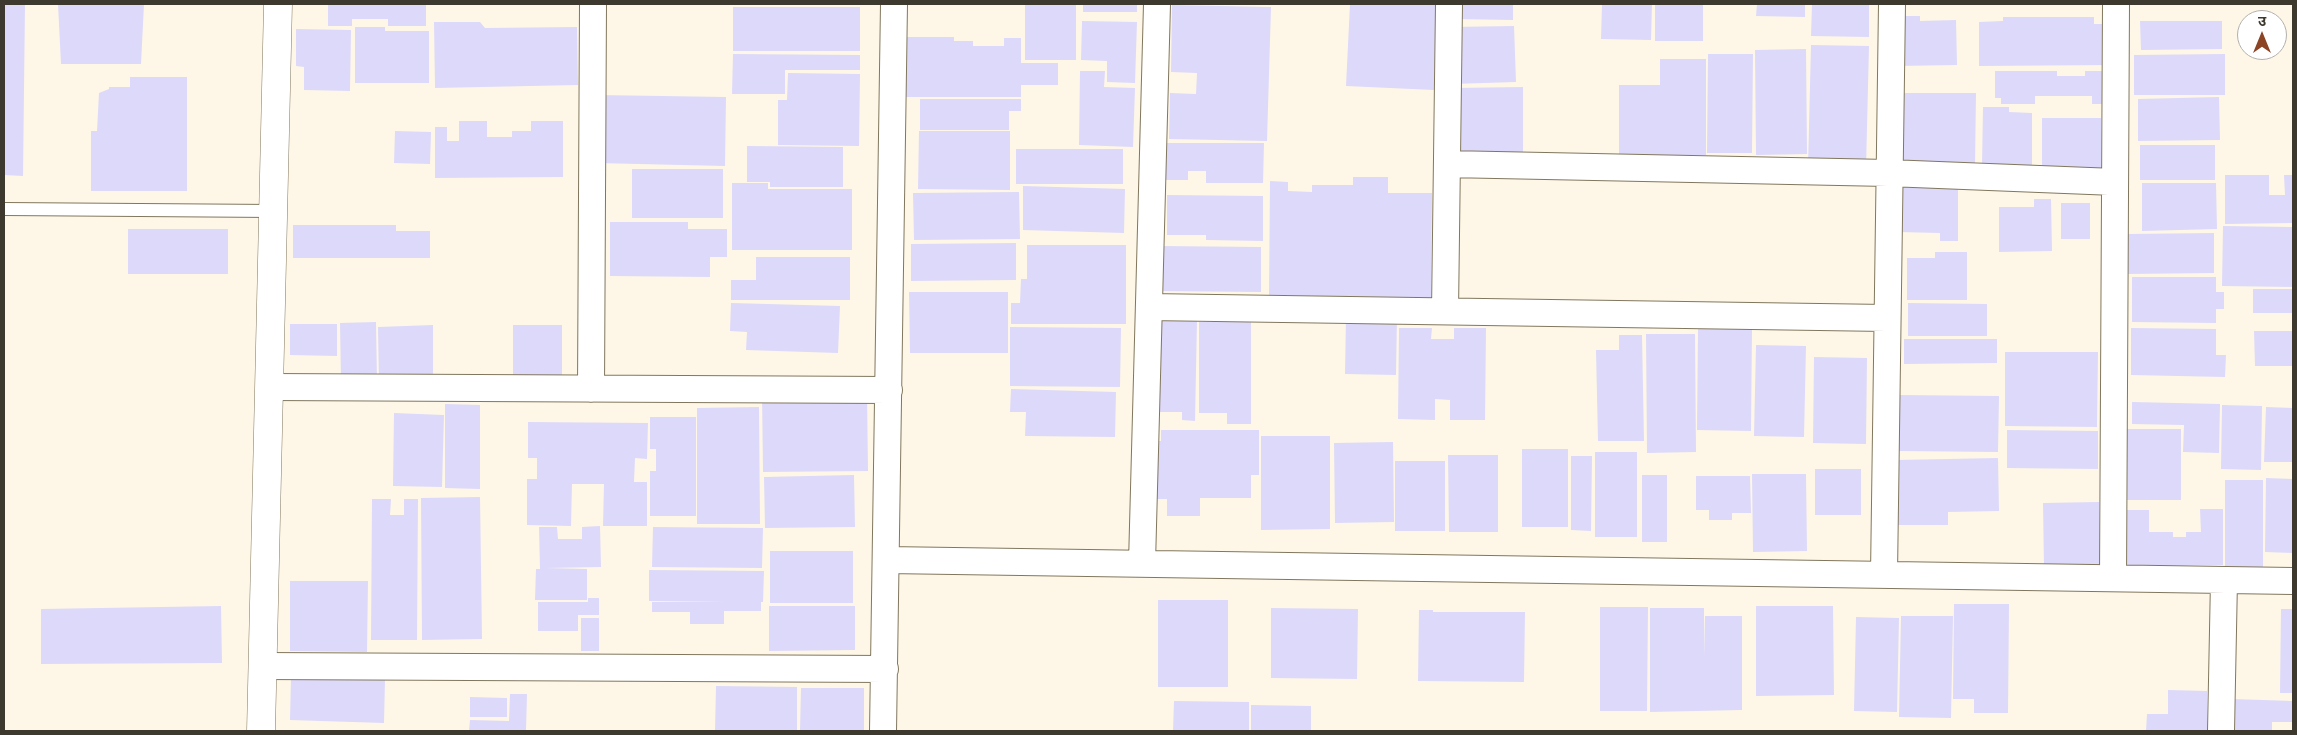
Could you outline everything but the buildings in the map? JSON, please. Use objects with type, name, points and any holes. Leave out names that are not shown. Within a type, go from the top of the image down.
[{"type":"street","points":[[261,731],[278,4]]},
{"type":"street","points":[[591,389],[593,4]]},
{"type":"street","points":[[883,731],[894,4]]},
{"type":"street","points":[[1142,563],[1158,4]]},
{"type":"street","points":[[1445,311],[1449,4]]},
{"type":"street","points":[[1884,574],[1888,173],[1892,4]]},
{"type":"street","points":[[2113,578],[2116,4]]},
{"type":"street","points":[[1447,164],[1888,173],[2115,182]]},
{"type":"street","points":[[1149,307],[1886,318]]},
{"type":"street","points":[[270,387],[889,390]]},
{"type":"street","points":[[887,560],[2293,581]]},
{"type":"street","points":[[2220,731],[2224,580]]},
{"type":"street","points":[[263,666],[885,669]]},
{"type":"lane","points":[[4,210],[274,211]]}]
